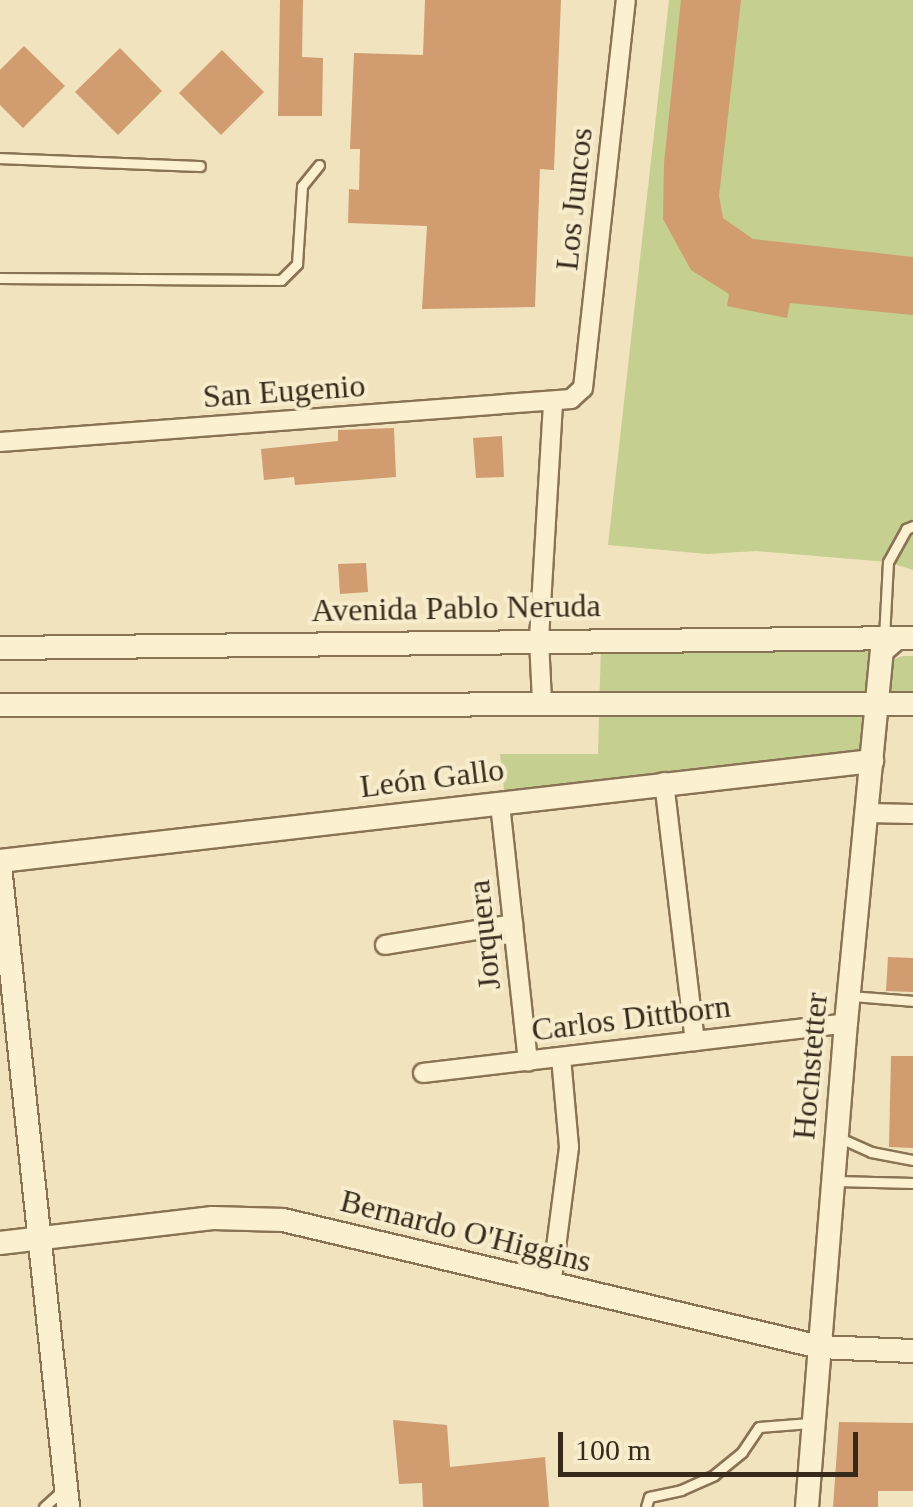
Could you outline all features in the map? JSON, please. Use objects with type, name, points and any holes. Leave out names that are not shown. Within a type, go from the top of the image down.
[{"type":"street","name":"Los Juncos","points":[[542,701],[540,639],[562,400],[583,388],[626,0]]},
{"type":"street","name":"San Eugenio","points":[[0,442],[562,400]]},
{"type":"street","name":"Avenida Pablo Neruda","points":[[0,648],[898,638]]},
{"type":"street","name":"Hochstetter","points":[[807,1507],[848,996],[882,651],[898,638]]},
{"type":"street","points":[[0,705],[542,701],[913,704]]},
{"type":"street","name":"León Gallo","points":[[0,863],[664,782],[872,761]]},
{"type":"street","points":[[664,782],[696,1040]]},
{"type":"street","name":"Jorquera","points":[[500,804],[528,1060]]},
{"type":"street","points":[[866,813],[913,814]]},
{"type":"street","points":[[0,863],[67,1497]]},
{"type":"street","points":[[386,945],[513,924]]},
{"type":"street","name":"Carlos Dittborn","points":[[423,1072],[846,1023]]},
{"type":"street","points":[[551,1286],[568,1146],[561,1056]]},
{"type":"street","name":"Bernardo O'Higgins","points":[[0,1243],[213,1218],[271,1219],[820,1347],[913,1350]]},
{"type":"lane","points":[[0,158],[200,166]]},
{"type":"lane","points":[[0,278],[281,280],[297,264],[302,186],[318,165]]},
{"type":"lane","points":[[898,638],[888,562],[906,529],[913,526]]},
{"type":"lane","points":[[848,996],[913,1001]]},
{"type":"lane","points":[[837,1136],[871,1152],[913,1160]]},
{"type":"lane","points":[[833,1181],[913,1182]]},
{"type":"lane","points":[[646,1507],[649,1496],[681,1490],[714,1475],[742,1452],[760,1428],[814,1423]]},
{"type":"lane","points":[[44,1507],[67,1497]]},
{"type":"green space","points":[[669,0],[913,0],[913,570],[888,562],[756,551],[707,554],[608,545]]},
{"type":"green space","points":[[878,642],[864,756],[505,798],[500,754],[598,754],[601,644]]},
{"type":"green space","points":[[913,656],[913,702],[884,692],[886,662]]},
{"type":"building","points":[[280,0],[303,0],[302,57],[323,58],[322,116],[278,116]]},
{"type":"building","points":[[425,0],[561,0],[554,170],[540,169],[535,307],[422,309],[427,226],[348,223],[349,189],[359,190],[360,149],[350,149],[354,53],[423,55]]},
{"type":"building","points":[[681,0],[741,0],[719,196],[723,218],[753,239],[913,257],[913,315],[790,303],[787,318],[727,306],[729,294],[691,270],[663,219],[664,163]]},
{"type":"building","points":[[24,46],[65,86],[23,128],[0,105],[0,70]]},
{"type":"building","points":[[120,48],[162,91],[118,135],[75,92]]},
{"type":"building","points":[[222,50],[264,92],[221,135],[179,93]]},
{"type":"building","points":[[394,428],[396,477],[295,485],[294,477],[264,480],[261,449],[338,441],[338,430]]},
{"type":"building","points":[[502,436],[504,477],[476,478],[473,438]]},
{"type":"building","points":[[366,563],[368,592],[340,594],[338,564]]},
{"type":"building","points":[[888,957],[913,958],[913,992],[886,991]]},
{"type":"building","points":[[891,1056],[913,1056],[913,1148],[889,1147]]},
{"type":"building","points":[[393,1420],[447,1425],[450,1467],[545,1457],[549,1507],[423,1507],[422,1483],[399,1484]]},
{"type":"building","points":[[839,1422],[913,1423],[913,1491],[878,1491],[878,1507],[833,1507]]}]
